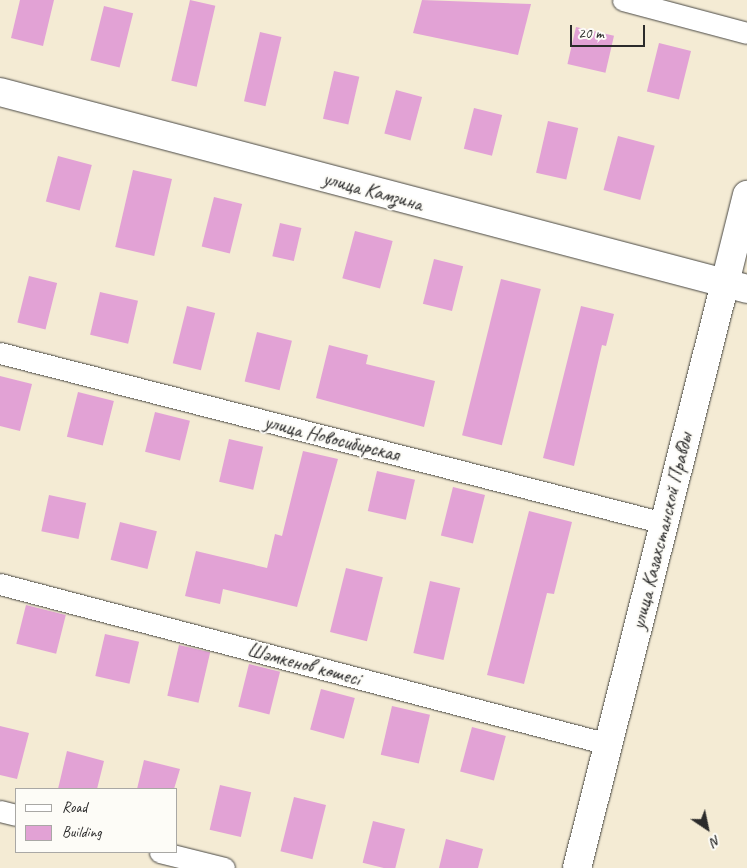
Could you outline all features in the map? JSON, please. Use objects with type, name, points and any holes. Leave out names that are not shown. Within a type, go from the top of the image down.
[{"type":"main road","name":"улица Камзина","points":[[0,92],[736,286]]},
{"type":"main road","name":"улица Казахстанской Правды","points":[[577,868],[664,523],[736,286],[747,195]]},
{"type":"street","points":[[623,0],[747,33]]},
{"type":"street","name":"улица Новосибирская","points":[[0,353],[664,523]]},
{"type":"street","name":"Шәмкенов көшесі","points":[[0,584],[608,744]]},
{"type":"street","points":[[0,811],[15,815]]},
{"type":"street","points":[[164,853],[224,868]]},
{"type":"building","points":[[20,0],[54,0],[43,46],[11,38]]},
{"type":"building","points":[[190,0],[215,6],[197,87],[171,81]]},
{"type":"building","points":[[422,0],[531,4],[518,55],[413,33]]},
{"type":"building","points":[[104,6],[133,13],[120,68],[90,60]]},
{"type":"building","points":[[576,27],[614,36],[605,73],[567,64]]},
{"type":"building","points":[[260,32],[281,37],[265,106],[244,101]]},
{"type":"building","points":[[659,43],[691,51],[679,99],[647,92]]},
{"type":"building","points":[[334,71],[359,77],[348,125],[323,119]]},
{"type":"building","points":[[396,90],[422,97],[410,140],[384,133]]},
{"type":"building","points":[[474,108],[502,115],[492,156],[464,149]]},
{"type":"building","points":[[548,121],[578,128],[566,180],[536,173]]},
{"type":"building","points":[[618,136],[655,146],[640,200],[604,190]]},
{"type":"building","points":[[58,156],[92,165],[80,210],[46,201]]},
{"type":"building","points":[[133,170],[172,179],[154,256],[115,247]]},
{"type":"building","points":[[214,197],[242,204],[230,254],[202,246]]},
{"type":"building","points":[[280,223],[301,228],[294,261],[272,256]]},
{"type":"building","points":[[355,231],[393,241],[380,288],[342,278]]},
{"type":"building","points":[[434,259],[463,266],[452,311],[423,304]]},
{"type":"building","points":[[29,276],[57,283],[46,330],[17,323]]},
{"type":"building","points":[[501,279],[541,289],[502,445],[462,435]]},
{"type":"building","points":[[100,292],[138,301],[128,344],[90,335]]},
{"type":"building","points":[[187,306],[215,313],[201,370],[173,363]]},
{"type":"building","points":[[581,306],[614,314],[606,346],[602,345],[574,466],[543,458]]},
{"type":"building","points":[[257,332],[292,341],[280,390],[245,381]]},
{"type":"building","points":[[329,345],[368,355],[366,364],[435,381],[424,427],[316,398]]},
{"type":"building","points":[[0,376],[32,384],[20,431],[0,426]]},
{"type":"building","points":[[78,392],[114,401],[103,446],[67,437]]},
{"type":"building","points":[[155,412],[190,421],[180,460],[145,452]]},
{"type":"building","points":[[229,439],[263,447],[253,490],[219,482]]},
{"type":"building","points":[[303,451],[338,459],[297,607],[223,589],[220,604],[185,596],[196,551],[267,568],[275,534],[282,536]]},
{"type":"building","points":[[377,471],[415,480],[406,520],[368,511]]},
{"type":"building","points":[[453,487],[485,495],[473,543],[441,536]]},
{"type":"building","points":[[49,495],[86,503],[78,539],[41,531]]},
{"type":"building","points":[[529,511],[572,522],[554,594],[547,593],[524,684],[487,675]]},
{"type":"building","points":[[120,522],[157,531],[147,569],[111,560]]},
{"type":"building","points":[[346,568],[383,577],[367,641],[330,632]]},
{"type":"building","points":[[430,581],[460,588],[444,660],[413,653]]},
{"type":"building","points":[[26,605],[66,615],[56,654],[16,644]]},
{"type":"building","points":[[105,634],[139,642],[129,684],[95,676]]},
{"type":"building","points":[[179,645],[210,652],[198,703],[167,696]]},
{"type":"building","points":[[249,664],[280,672],[269,714],[238,707]]},
{"type":"building","points":[[321,689],[355,698],[344,739],[310,730]]},
{"type":"building","points":[[392,706],[430,715],[419,763],[381,755]]},
{"type":"building","points":[[0,726],[29,733],[17,779],[0,775]]},
{"type":"building","points":[[472,727],[506,736],[494,780],[460,771]]},
{"type":"building","points":[[67,751],[104,761],[97,788],[58,788]]},
{"type":"building","points":[[144,760],[180,769],[174,788],[137,788]]},
{"type":"building","points":[[220,785],[251,792],[241,837],[210,830]]},
{"type":"building","points":[[294,797],[326,805],[312,859],[280,851]]},
{"type":"building","points":[[373,821],[405,829],[395,868],[384,868],[363,863]]},
{"type":"building","points":[[446,839],[483,849],[478,868],[439,868]]}]
